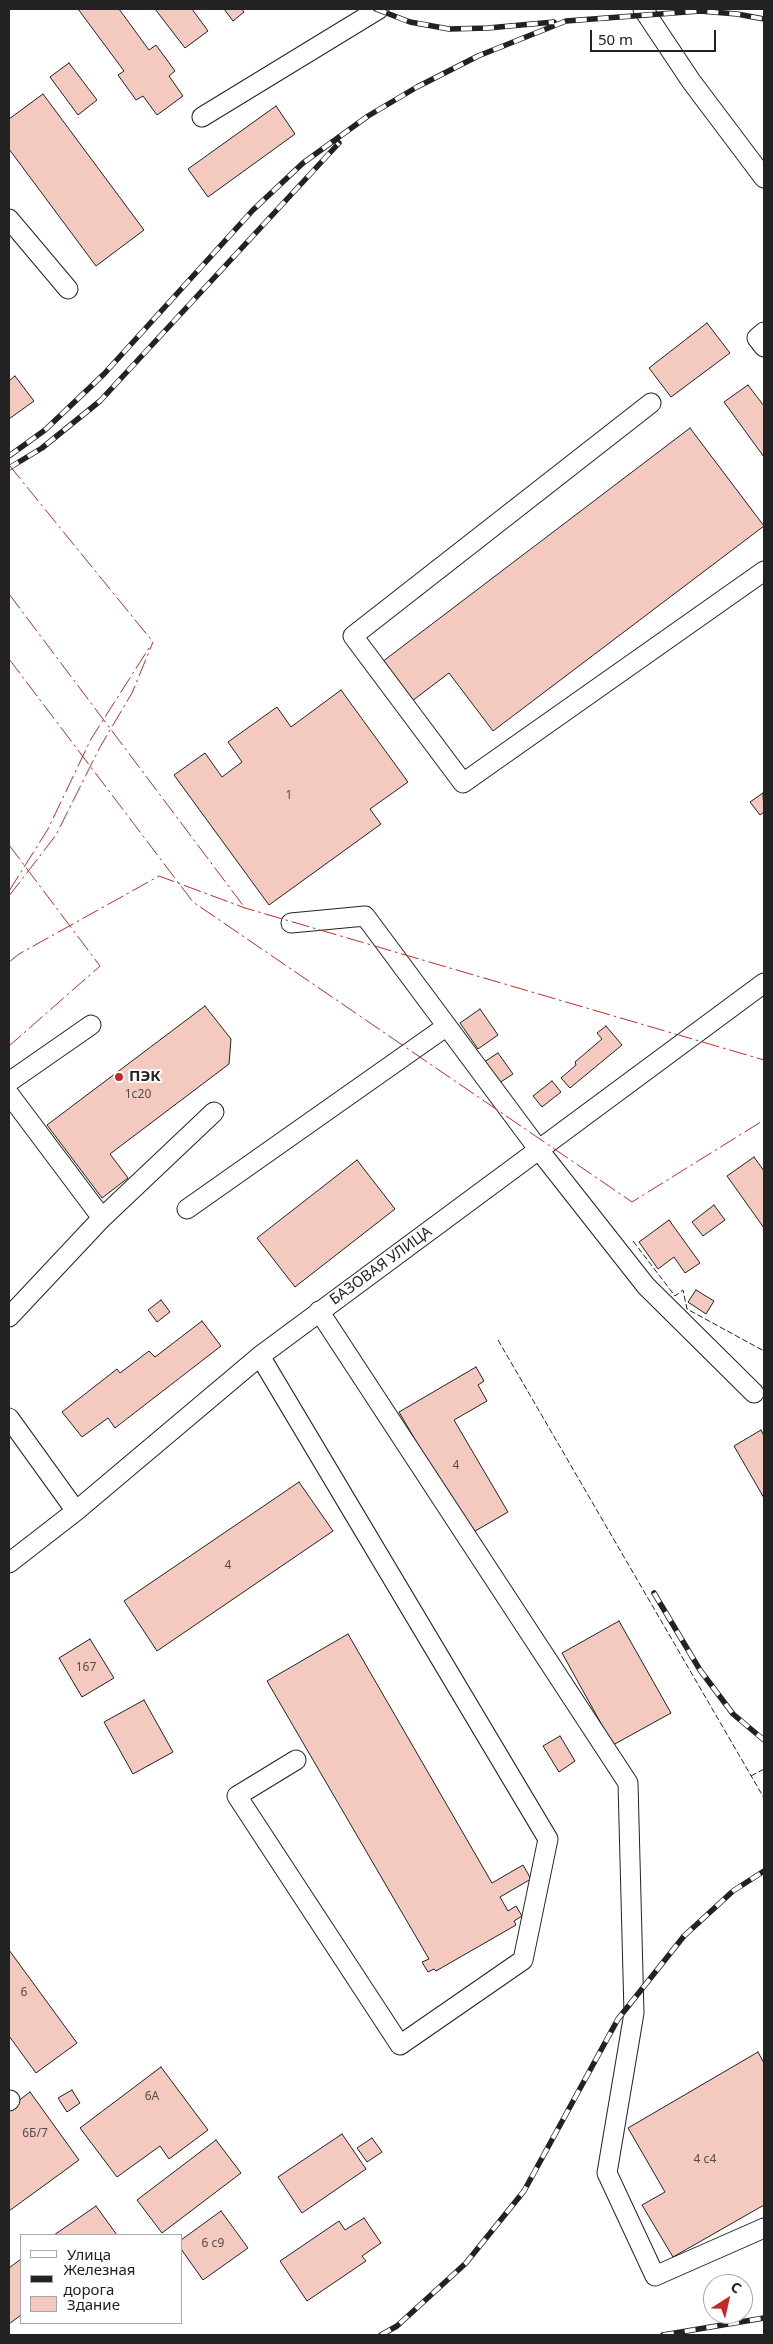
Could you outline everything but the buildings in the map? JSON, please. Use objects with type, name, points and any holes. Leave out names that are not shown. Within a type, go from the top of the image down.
[{"type":"street","points":[[202,117],[379,9]]},
{"type":"street","points":[[644,9],[691,81],[764,178]]},
{"type":"street","points":[[9,219],[68,289]]},
{"type":"street","points":[[764,332],[757,338],[764,347]]},
{"type":"street","points":[[651,404],[353,636],[463,783],[764,571]]},
{"type":"street","points":[[291,923],[365,916],[539,1150],[646,1286],[754,1393]]},
{"type":"street","name":"БАЗОВАЯ УЛИЦА","points":[[9,1563],[76,1511],[260,1356],[764,983]]},
{"type":"street","points":[[9,1082],[91,1025]]},
{"type":"street","points":[[187,1209],[446,1026]]},
{"type":"street","points":[[9,1094],[102,1218]]},
{"type":"street","points":[[9,1316],[102,1218],[214,1112]]},
{"type":"street","points":[[319,1311],[628,1783],[634,2012],[607,2173],[655,2276],[764,2228]]},
{"type":"street","points":[[260,1356],[548,1839],[523,1960],[400,2045],[238,1796],[296,1760]]},
{"type":"street","points":[[9,1418],[76,1511]]},
{"type":"railway","points":[[376,9],[410,22],[449,29],[488,28],[554,22]]},
{"type":"railway","points":[[9,456],[45,430],[104,374],[253,210],[303,163],[368,116],[417,87],[478,56],[566,21],[700,11],[737,14],[764,19]]},
{"type":"railway","points":[[9,468],[42,448],[100,401],[339,143]]},
{"type":"railway","points":[[654,1593],[700,1670],[733,1714],[764,1740]]},
{"type":"railway","points":[[381,2335],[397,2326],[466,2263],[524,2191],[618,2019],[684,1936],[733,1891],[764,1871]]},
{"type":"railway","points":[[663,2335],[764,2318]]},
{"type":"fence","points":[[633,1241],[675,1296],[683,1290],[687,1309],[764,1351]]},
{"type":"fence","points":[[498,1340],[764,1798]]},
{"type":"fence","points":[[751,1776],[764,1769]]},
{"type":"power","points":[[9,465],[153,642]]},
{"type":"power","points":[[9,594],[245,908]]},
{"type":"power","points":[[9,896],[56,835],[100,747],[132,693],[153,642]]},
{"type":"power","points":[[9,891],[48,829],[91,739],[149,648]]},
{"type":"power","points":[[9,659],[193,902],[632,1202],[764,1120]]},
{"type":"power","points":[[9,845],[100,966],[9,1046]]},
{"type":"power","points":[[9,962],[19,954],[159,876],[245,908],[764,1060]]},
{"type":"place","name":"ПЭК","points":[[119,1077]]}]
